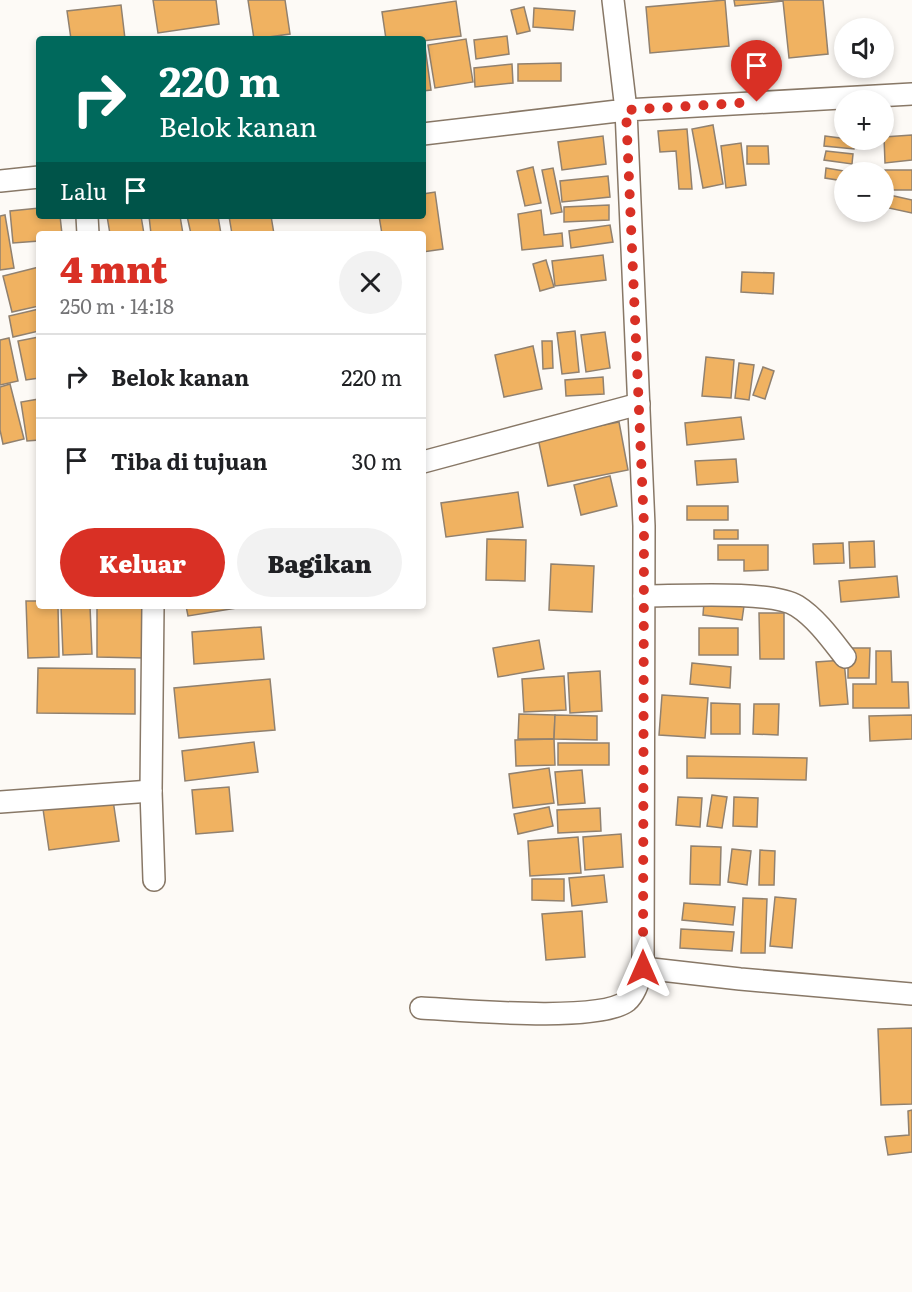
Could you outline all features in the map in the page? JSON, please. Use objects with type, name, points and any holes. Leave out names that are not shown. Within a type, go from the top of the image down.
[{"type":"street","points":[[421,1008],[528,1013],[607,1010],[626,1001],[633,994],[643,968],[644,526],[626,110],[613,0]]},
{"type":"street","points":[[426,134],[626,110],[912,94]]},
{"type":"street","points":[[0,181],[36,177]]},
{"type":"street","points":[[426,461],[639,404]]},
{"type":"street","points":[[644,596],[747,596],[791,603],[810,617],[845,657]]},
{"type":"street","points":[[153,609],[151,790],[154,880]]},
{"type":"street","points":[[0,802],[151,790]]},
{"type":"street","points":[[643,968],[912,994]]},
{"type":"building","points":[[153,0],[216,0],[219,24],[158,33]]},
{"type":"building","points":[[248,0],[285,0],[290,34],[254,36]]},
{"type":"building","points":[[725,0],[729,46],[650,53],[646,7]]},
{"type":"building","points":[[734,0],[823,0],[828,54],[789,58],[783,1],[735,6]]},
{"type":"building","points":[[456,1],[461,36],[426,41],[426,36],[386,36],[382,12]]},
{"type":"building","points":[[121,5],[125,36],[71,36],[67,11]]},
{"type":"building","points":[[524,7],[530,31],[517,34],[511,10]]},
{"type":"building","points":[[534,8],[575,11],[573,30],[533,27]]},
{"type":"building","points":[[507,36],[509,54],[476,59],[474,40]]},
{"type":"building","points":[[466,39],[473,82],[435,88],[428,45]]},
{"type":"building","points":[[426,54],[431,90],[426,91]]},
{"type":"building","points":[[561,63],[561,81],[518,81],[518,64]]},
{"type":"building","points":[[512,64],[513,83],[475,87],[474,68]]},
{"type":"building","points":[[713,125],[723,184],[703,188],[692,129]]},
{"type":"building","points":[[687,129],[692,189],[679,189],[676,151],[660,152],[658,131]]},
{"type":"building","points":[[912,135],[912,160],[885,162],[884,150],[894,150],[894,136]]},
{"type":"building","points":[[603,136],[606,164],[562,170],[558,142]]},
{"type":"building","points":[[825,136],[834,137],[834,147],[824,146]]},
{"type":"building","points":[[741,143],[746,185],[726,188],[721,146]]},
{"type":"building","points":[[747,146],[768,146],[769,164],[747,164]]},
{"type":"building","points":[[826,151],[853,154],[852,162],[824,160]]},
{"type":"building","points":[[533,167],[541,203],[525,206],[517,171]]},
{"type":"building","points":[[553,168],[562,212],[551,214],[542,170]]},
{"type":"building","points":[[826,168],[834,169],[834,179],[825,178]]},
{"type":"building","points":[[894,170],[912,170],[912,190],[894,190]]},
{"type":"building","points":[[608,176],[610,197],[562,202],[560,181]]},
{"type":"building","points":[[435,192],[443,249],[426,252],[426,231],[382,231],[380,219],[426,219],[426,194]]},
{"type":"building","points":[[894,196],[912,200],[912,213],[894,209]]},
{"type":"building","points":[[609,205],[609,220],[564,222],[564,207]]},
{"type":"building","points":[[36,208],[36,219],[60,219],[62,231],[36,231],[36,241],[13,243],[10,211]]},
{"type":"building","points":[[541,210],[544,235],[562,233],[563,246],[522,250],[518,214]]},
{"type":"building","points":[[5,215],[14,268],[0,270],[0,216]]},
{"type":"building","points":[[108,219],[142,219],[144,231],[110,231]]},
{"type":"building","points":[[149,219],[180,219],[182,231],[151,231]]},
{"type":"building","points":[[188,219],[218,219],[220,231],[190,231]]},
{"type":"building","points":[[230,219],[272,219],[274,231],[232,231]]},
{"type":"building","points":[[610,225],[613,242],[571,248],[569,231]]},
{"type":"building","points":[[603,255],[606,280],[555,286],[552,261]]},
{"type":"building","points":[[546,260],[554,287],[540,291],[533,264]]},
{"type":"building","points":[[36,268],[36,307],[12,312],[3,276]]},
{"type":"building","points":[[742,272],[774,273],[773,294],[741,292]]},
{"type":"building","points":[[36,310],[36,332],[13,337],[9,316]]},
{"type":"building","points":[[575,331],[579,372],[562,374],[557,333]]},
{"type":"building","points":[[605,332],[610,368],[586,372],[581,335]]},
{"type":"building","points":[[9,338],[18,381],[0,385],[0,340]]},
{"type":"building","points":[[36,338],[36,378],[26,380],[18,341]]},
{"type":"building","points":[[542,341],[552,341],[553,368],[543,369]]},
{"type":"building","points":[[533,346],[542,389],[504,397],[495,355]]},
{"type":"building","points":[[706,357],[734,360],[731,398],[702,396]]},
{"type":"building","points":[[739,363],[754,365],[749,400],[735,398]]},
{"type":"building","points":[[763,367],[774,371],[765,399],[753,395]]},
{"type":"building","points":[[603,377],[604,394],[566,396],[565,380]]},
{"type":"building","points":[[10,384],[24,439],[3,444],[0,430],[0,387]]},
{"type":"building","points":[[36,400],[36,440],[27,441],[21,402]]},
{"type":"building","points":[[741,417],[744,439],[687,445],[685,423]]},
{"type":"building","points":[[619,422],[628,470],[548,486],[538,438]]},
{"type":"building","points":[[736,459],[738,482],[697,485],[695,461]]},
{"type":"building","points":[[610,476],[617,506],[581,515],[574,485]]},
{"type":"building","points":[[518,492],[523,527],[446,537],[441,503]]},
{"type":"building","points":[[687,506],[728,506],[728,520],[687,520]]},
{"type":"building","points":[[714,530],[738,530],[738,539],[714,539]]},
{"type":"building","points":[[487,539],[526,540],[525,581],[486,580]]},
{"type":"building","points":[[874,541],[875,567],[850,568],[849,542]]},
{"type":"building","points":[[843,543],[844,563],[814,564],[813,544]]},
{"type":"building","points":[[718,545],[768,545],[768,570],[744,571],[744,560],[718,560]]},
{"type":"building","points":[[551,564],[594,566],[592,612],[549,610]]},
{"type":"building","points":[[897,576],[899,597],[841,602],[839,581]]},
{"type":"building","points":[[26,601],[36,601],[36,609],[58,609],[59,657],[28,658]]},
{"type":"building","points":[[704,602],[744,606],[742,620],[703,615]]},
{"type":"building","points":[[61,609],[90,609],[92,654],[63,655]]},
{"type":"building","points":[[97,609],[145,609],[145,658],[97,657]]},
{"type":"building","points":[[187,609],[231,609],[188,616]]},
{"type":"building","points":[[759,613],[784,613],[784,659],[760,659]]},
{"type":"building","points":[[261,627],[264,659],[194,664],[192,632]]},
{"type":"building","points":[[699,628],[738,628],[738,655],[699,655]]},
{"type":"building","points":[[539,640],[544,669],[498,677],[493,648]]},
{"type":"building","points":[[848,648],[870,648],[869,678],[848,678]]},
{"type":"building","points":[[876,651],[891,651],[892,682],[908,682],[909,708],[853,708],[853,684],[876,684]]},
{"type":"building","points":[[844,660],[848,704],[820,706],[816,662]]},
{"type":"building","points":[[692,663],[731,667],[730,688],[690,684]]},
{"type":"building","points":[[38,668],[135,669],[135,714],[37,713]]},
{"type":"building","points":[[600,671],[602,711],[570,713],[568,673]]},
{"type":"building","points":[[564,676],[566,710],[524,712],[522,679]]},
{"type":"building","points":[[270,679],[275,730],[179,738],[174,688]]},
{"type":"building","points":[[662,695],[708,698],[705,738],[659,735]]},
{"type":"building","points":[[711,703],[740,704],[740,734],[711,734]]},
{"type":"building","points":[[754,704],[779,704],[778,735],[753,734]]},
{"type":"building","points":[[519,714],[555,715],[554,739],[518,739]]},
{"type":"building","points":[[555,715],[597,716],[597,740],[554,739]]},
{"type":"building","points":[[912,715],[912,739],[870,741],[869,716]]},
{"type":"building","points":[[554,739],[555,765],[516,766],[515,740]]},
{"type":"building","points":[[254,742],[258,772],[185,781],[182,751]]},
{"type":"building","points":[[558,743],[609,743],[609,765],[558,765]]},
{"type":"building","points":[[687,756],[807,758],[806,780],[687,778]]},
{"type":"building","points":[[549,768],[554,803],[513,808],[509,774]]},
{"type":"building","points":[[582,770],[585,803],[558,805],[555,772]]},
{"type":"building","points":[[229,787],[233,831],[196,834],[192,790]]},
{"type":"building","points":[[712,795],[727,797],[722,828],[707,826]]},
{"type":"building","points":[[678,797],[702,798],[700,827],[676,825]]},
{"type":"building","points":[[734,797],[758,798],[757,827],[733,826]]},
{"type":"building","points":[[113,800],[119,841],[49,850],[43,809]]},
{"type":"building","points":[[549,807],[553,826],[518,834],[514,814]]},
{"type":"building","points":[[600,808],[601,831],[558,833],[557,810]]},
{"type":"building","points":[[621,834],[623,867],[585,870],[583,837]]},
{"type":"building","points":[[578,837],[581,873],[530,876],[528,841]]},
{"type":"building","points":[[691,846],[721,847],[720,885],[690,884]]},
{"type":"building","points":[[732,849],[751,851],[747,885],[728,882]]},
{"type":"building","points":[[760,850],[775,851],[774,885],[759,885]]},
{"type":"building","points":[[604,875],[607,902],[572,906],[569,878]]},
{"type":"building","points":[[532,879],[564,879],[564,901],[532,900]]},
{"type":"building","points":[[775,897],[796,899],[792,948],[770,946]]},
{"type":"building","points":[[743,898],[767,899],[765,953],[741,953]]},
{"type":"building","points":[[684,903],[735,907],[733,925],[682,920]]},
{"type":"building","points":[[582,911],[585,957],[546,960],[542,914]]},
{"type":"building","points":[[681,929],[734,932],[732,951],[680,948]]},
{"type":"building","points":[[912,1028],[912,1104],[881,1105],[878,1029]]},
{"type":"building","points":[[912,1110],[912,1152],[888,1155],[885,1137],[909,1135],[908,1111]]},
{"type":"route","points":[[643,968],[644,526],[626,110],[757,102]]}]
